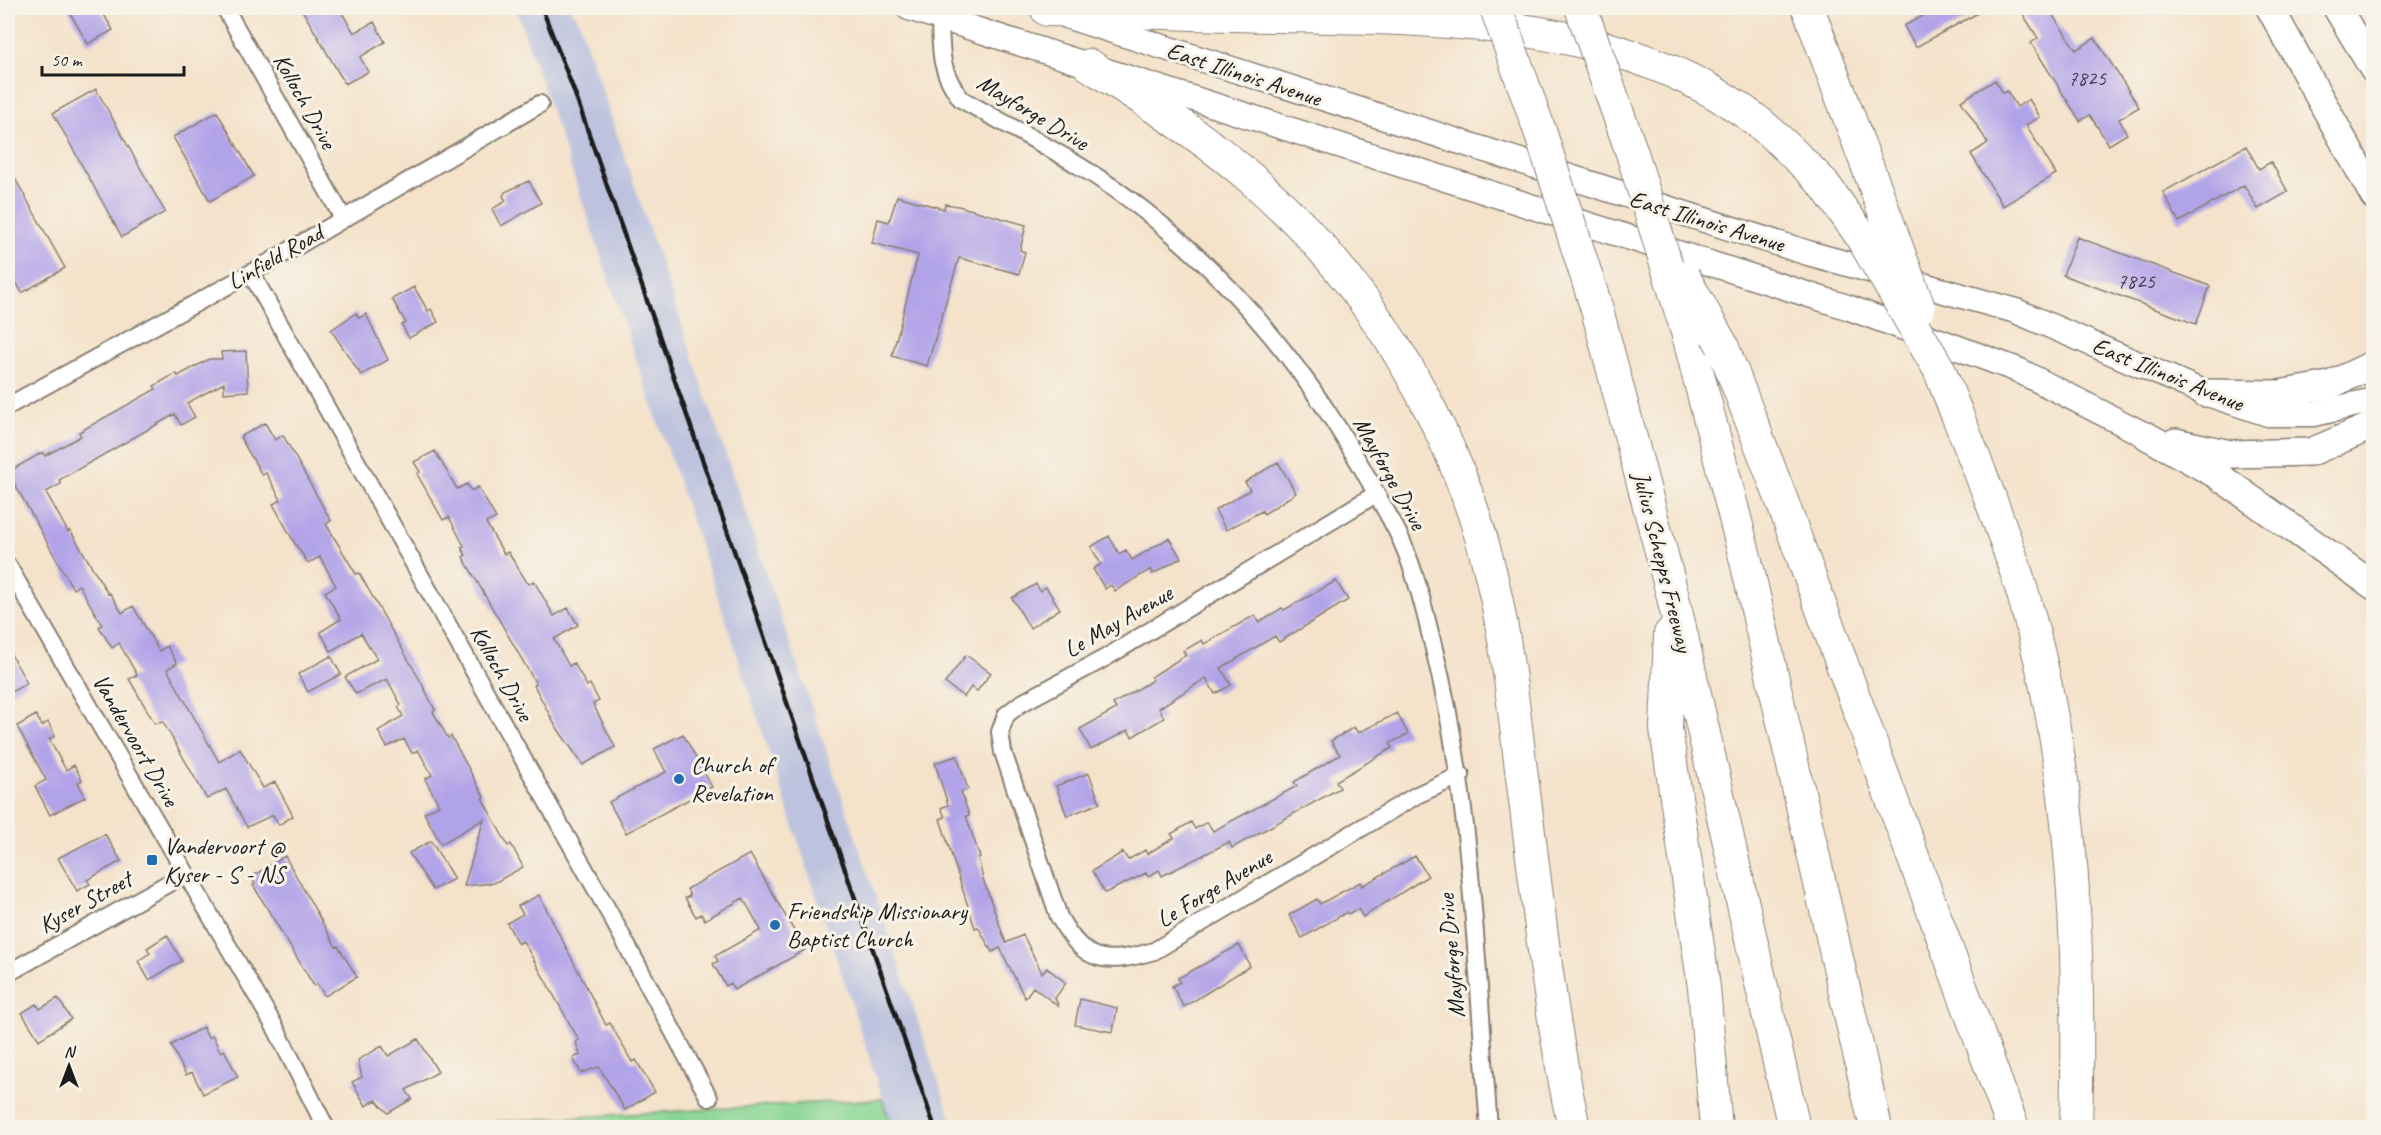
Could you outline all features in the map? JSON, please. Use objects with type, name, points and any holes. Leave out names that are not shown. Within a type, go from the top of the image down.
[{"type":"highway","name":"Julius Schepps Freeway","points":[[1497,8],[1541,134],[1596,306],[1672,593],[1794,1128]]},
{"type":"highway","points":[[1581,8],[1654,223],[1688,335],[1744,550],[1876,1128]]},
{"type":"highway","points":[[1808,8],[1877,192],[1939,369],[2003,531],[2023,595],[2045,682],[2062,773],[2077,931],[2076,1128]]},
{"type":"highway","points":[[1043,9],[1412,18],[1543,34],[1616,51],[1665,69],[1711,92],[1756,121],[1823,183],[1859,233],[1939,369]]},
{"type":"highway","points":[[1089,64],[1188,129],[1243,171],[1290,216],[1336,268],[1380,325],[1417,385],[1446,444],[1477,526],[1491,576],[1506,646],[1551,998],[1574,1128]]},
{"type":"highway","points":[[1654,223],[1722,345],[2013,1128]]},
{"type":"highway","points":[[1672,593],[1666,729],[1704,987],[1716,1128]]},
{"type":"main road","name":"East Illinois Avenue","points":[[909,8],[942,11],[1089,64],[1847,307],[2018,370],[2147,436]]},
{"type":"main road","points":[[2270,8],[2373,196]]},
{"type":"main road","points":[[2337,8],[2373,70]]},
{"type":"main road","name":"East Illinois Avenue","points":[[1043,9],[1797,249],[2016,311],[2205,393],[2268,414],[2314,414],[2373,400]]},
{"type":"main road","points":[[2205,393],[2289,392],[2330,385],[2373,364]]},
{"type":"main road","points":[[2147,436],[2230,454],[2311,452],[2373,425]]},
{"type":"main road","points":[[2147,436],[2217,475],[2373,586]]},
{"type":"street","name":"Kolloch Drive","points":[[225,8],[343,218]]},
{"type":"street","name":"Mayforge Drive","points":[[942,11],[941,61],[949,84],[961,99],[1089,172],[1145,212],[1205,264],[1256,316],[1311,384],[1402,541],[1418,585],[1447,701],[1461,775],[1489,1128]]},
{"type":"street","name":"Linfield Road","points":[[8,405],[251,273],[540,104]]},
{"type":"street","name":"Kolloch Drive","points":[[251,273],[611,915],[709,1098]]},
{"type":"street","name":"Le May Avenue","points":[[1036,851],[1003,752],[1000,732],[1006,714],[1020,704],[1105,658],[1376,494]]},
{"type":"street","name":"Vandervoort Drive","points":[[8,566],[276,1029],[326,1128]]},
{"type":"street","name":"Le Forge Avenue","points":[[1036,851],[1059,917],[1070,937],[1087,953],[1105,961],[1126,959],[1154,951],[1417,795],[1461,775]]},
{"type":"street","name":"Kyser Street","points":[[8,973],[185,874]]},
{"type":"shaded area","points":[[516,8],[568,8],[577,16],[954,1127],[892,1127],[727,624]]},
{"type":"green space","points":[[882,1099],[892,1127],[405,1127]]},
{"type":"building","points":[[67,8],[100,8],[113,30],[88,44]]},
{"type":"building","points":[[301,8],[339,8],[354,33],[374,22],[385,42],[360,57],[368,72],[345,84]]},
{"type":"building","points":[[1937,8],[1987,8],[1916,47],[1904,26]]},
{"type":"building","points":[[2019,8],[2048,8],[2076,50],[2095,38],[2139,107],[2119,119],[2127,134],[2109,145],[2090,115],[2080,121],[2031,43],[2038,38]]},
{"type":"building","points":[[1995,80],[2003,93],[2007,91],[2017,107],[2029,99],[2040,117],[2026,125],[2056,174],[2003,206],[1971,154],[1988,143],[1961,101]]},
{"type":"building","points":[[96,89],[165,212],[122,237],[53,113]]},
{"type":"building","points":[[217,112],[254,176],[210,201],[173,137]]},
{"type":"building","points":[[2246,146],[2259,169],[2271,162],[2288,192],[2258,209],[2244,185],[2179,222],[2163,192]]},
{"type":"building","points":[[8,166],[65,268],[22,293],[8,267]]},
{"type":"building","points":[[529,181],[541,203],[501,226],[492,209],[506,201],[503,196],[505,192]]},
{"type":"building","points":[[897,196],[944,209],[945,204],[958,206],[1026,225],[1020,250],[1025,252],[1019,274],[959,258],[927,366],[892,356],[918,255],[872,243],[878,219],[889,222]]},
{"type":"building","points":[[2077,237],[2210,286],[2196,324],[2063,275]]},
{"type":"building","points":[[414,287],[428,311],[431,309],[438,322],[409,338],[402,325],[406,323],[392,299]]},
{"type":"building","points":[[356,313],[359,318],[366,314],[388,360],[361,375],[331,330]]},
{"type":"building","points":[[246,351],[248,391],[224,393],[224,383],[187,403],[195,417],[181,425],[175,414],[59,480],[61,484],[46,492],[68,532],[70,530],[122,613],[133,606],[159,651],[167,646],[177,663],[167,669],[219,762],[240,749],[263,788],[275,782],[293,816],[279,825],[273,815],[247,827],[226,789],[207,799],[163,722],[155,724],[129,679],[137,675],[119,643],[112,648],[99,627],[102,625],[79,585],[73,589],[8,472],[43,452],[45,456],[81,436],[79,432],[156,389],[154,386],[176,373],[178,376],[209,359],[222,359],[221,352]]},
{"type":"building","points":[[265,423],[275,440],[283,435],[331,521],[326,524],[356,574],[359,573],[421,682],[435,710],[433,712],[448,738],[451,736],[508,846],[511,844],[523,867],[494,883],[464,886],[484,819],[441,844],[424,813],[439,805],[425,779],[432,775],[418,750],[412,753],[404,739],[387,747],[378,731],[403,716],[398,707],[401,705],[387,679],[356,694],[345,677],[377,659],[361,633],[331,651],[320,632],[341,619],[325,592],[336,586],[320,557],[308,563],[294,542],[273,504],[281,500],[266,473],[262,475],[240,437]]},
{"type":"building","points":[[435,451],[457,489],[467,484],[471,491],[478,487],[496,518],[486,523],[504,554],[508,552],[528,584],[534,581],[554,616],[568,608],[578,625],[554,639],[569,666],[574,663],[587,686],[590,684],[599,701],[593,704],[615,747],[583,765],[555,725],[534,685],[536,684],[463,557],[466,555],[461,547],[464,546],[449,517],[443,520],[417,474],[420,472],[414,462]]},
{"type":"building","points":[[1278,462],[1296,493],[1264,514],[1262,511],[1226,530],[1215,510],[1250,490],[1245,482]]},
{"type":"building","points":[[1109,536],[1119,554],[1126,550],[1132,560],[1169,538],[1181,558],[1153,574],[1151,569],[1115,591],[1111,585],[1105,589],[1093,569],[1101,564],[1091,547]]},
{"type":"building","points":[[1336,581],[1348,600],[1279,642],[1275,636],[1221,668],[1231,685],[1215,694],[1206,678],[1159,708],[1164,718],[1132,737],[1128,730],[1091,750],[1080,729],[1116,709],[1113,704],[1153,680],[1151,677],[1186,655],[1183,651],[1202,640],[1204,644],[1255,615],[1259,622]]},
{"type":"building","points":[[1036,584],[1040,591],[1046,587],[1060,609],[1030,628],[1012,598]]},
{"type":"building","points":[[8,649],[27,683],[8,694]]},
{"type":"building","points":[[966,655],[991,673],[977,691],[971,687],[964,697],[945,683]]},
{"type":"building","points":[[331,656],[341,674],[308,692],[298,674]]},
{"type":"building","points":[[1397,713],[1408,734],[1390,743],[1392,748],[1336,781],[1340,788],[1232,848],[1229,842],[1162,876],[1159,870],[1148,877],[1146,873],[1105,893],[1092,871],[1123,852],[1128,860],[1145,850],[1147,854],[1174,838],[1171,834],[1191,822],[1195,829],[1207,822],[1213,831],[1297,786],[1294,782],[1340,755],[1331,741],[1354,727],[1358,733]]},
{"type":"building","points":[[36,715],[42,726],[48,722],[55,736],[49,739],[66,770],[74,765],[82,780],[78,782],[85,797],[50,815],[35,786],[46,780],[17,726]]},
{"type":"building","name":"Church of Revelation","points":[[683,734],[712,787],[626,833],[609,802],[666,772],[654,749]]},
{"type":"building","points":[[957,756],[968,789],[961,792],[969,815],[966,816],[980,857],[978,858],[983,879],[1006,943],[1023,935],[1042,973],[1047,968],[1066,983],[1055,998],[1059,1007],[1033,987],[1025,998],[1000,948],[992,952],[978,927],[975,928],[940,819],[945,817],[941,808],[948,805],[935,763]]},
{"type":"building","points":[[1089,773],[1100,803],[1067,816],[1056,786]]},
{"type":"building","points":[[105,834],[121,861],[87,880],[90,884],[77,891],[58,858]]},
{"type":"building","points":[[431,841],[454,879],[433,890],[409,853]]},
{"type":"building","name":"Friendship Missionary Baptist Church","points":[[750,854],[805,950],[734,990],[731,983],[726,986],[713,964],[718,961],[715,956],[761,930],[743,898],[705,920],[701,914],[696,917],[685,898],[690,896],[687,889]]},
{"type":"building","points":[[285,856],[336,947],[338,946],[357,977],[325,996],[317,984],[314,986],[253,885],[255,884],[251,877]]},
{"type":"building","points":[[1415,856],[1428,876],[1363,917],[1358,909],[1348,914],[1347,912],[1302,938],[1289,915],[1317,899],[1320,904],[1360,882],[1362,886]]},
{"type":"building","points":[[539,895],[606,1025],[610,1023],[632,1062],[636,1060],[655,1092],[625,1110],[599,1067],[581,1073],[573,1058],[580,1055],[576,1042],[579,1040],[523,941],[518,944],[507,923],[523,914],[518,906]]},
{"type":"building","points":[[167,935],[182,961],[149,980],[138,961],[150,953],[147,948]]},
{"type":"building","points":[[1239,945],[1250,966],[1184,1007],[1172,986],[1180,982],[1178,978]]},
{"type":"building","points":[[58,998],[71,1019],[39,1040],[22,1013],[36,1004],[40,1009]]},
{"type":"building","points":[[1080,999],[1117,1008],[1113,1032],[1075,1025]]},
{"type":"building","points":[[203,1027],[208,1038],[213,1036],[220,1052],[224,1050],[238,1077],[203,1094],[192,1072],[186,1075],[171,1045]]},
{"type":"building","points":[[418,1039],[438,1072],[406,1090],[412,1099],[388,1113],[376,1100],[366,1106],[352,1082],[362,1077],[358,1060],[382,1046],[388,1056]]},
{"type":"railway","points":[[542,8],[574,91],[935,1128]]},
{"type":"place","name":"Church of Revelation","points":[[679,779]]},
{"type":"place","name":"Vandervoort @ Kyser - S - NS","points":[[152,860]]},
{"type":"place","name":"Friendship Missionary Baptist Church","points":[[775,925]]}]
